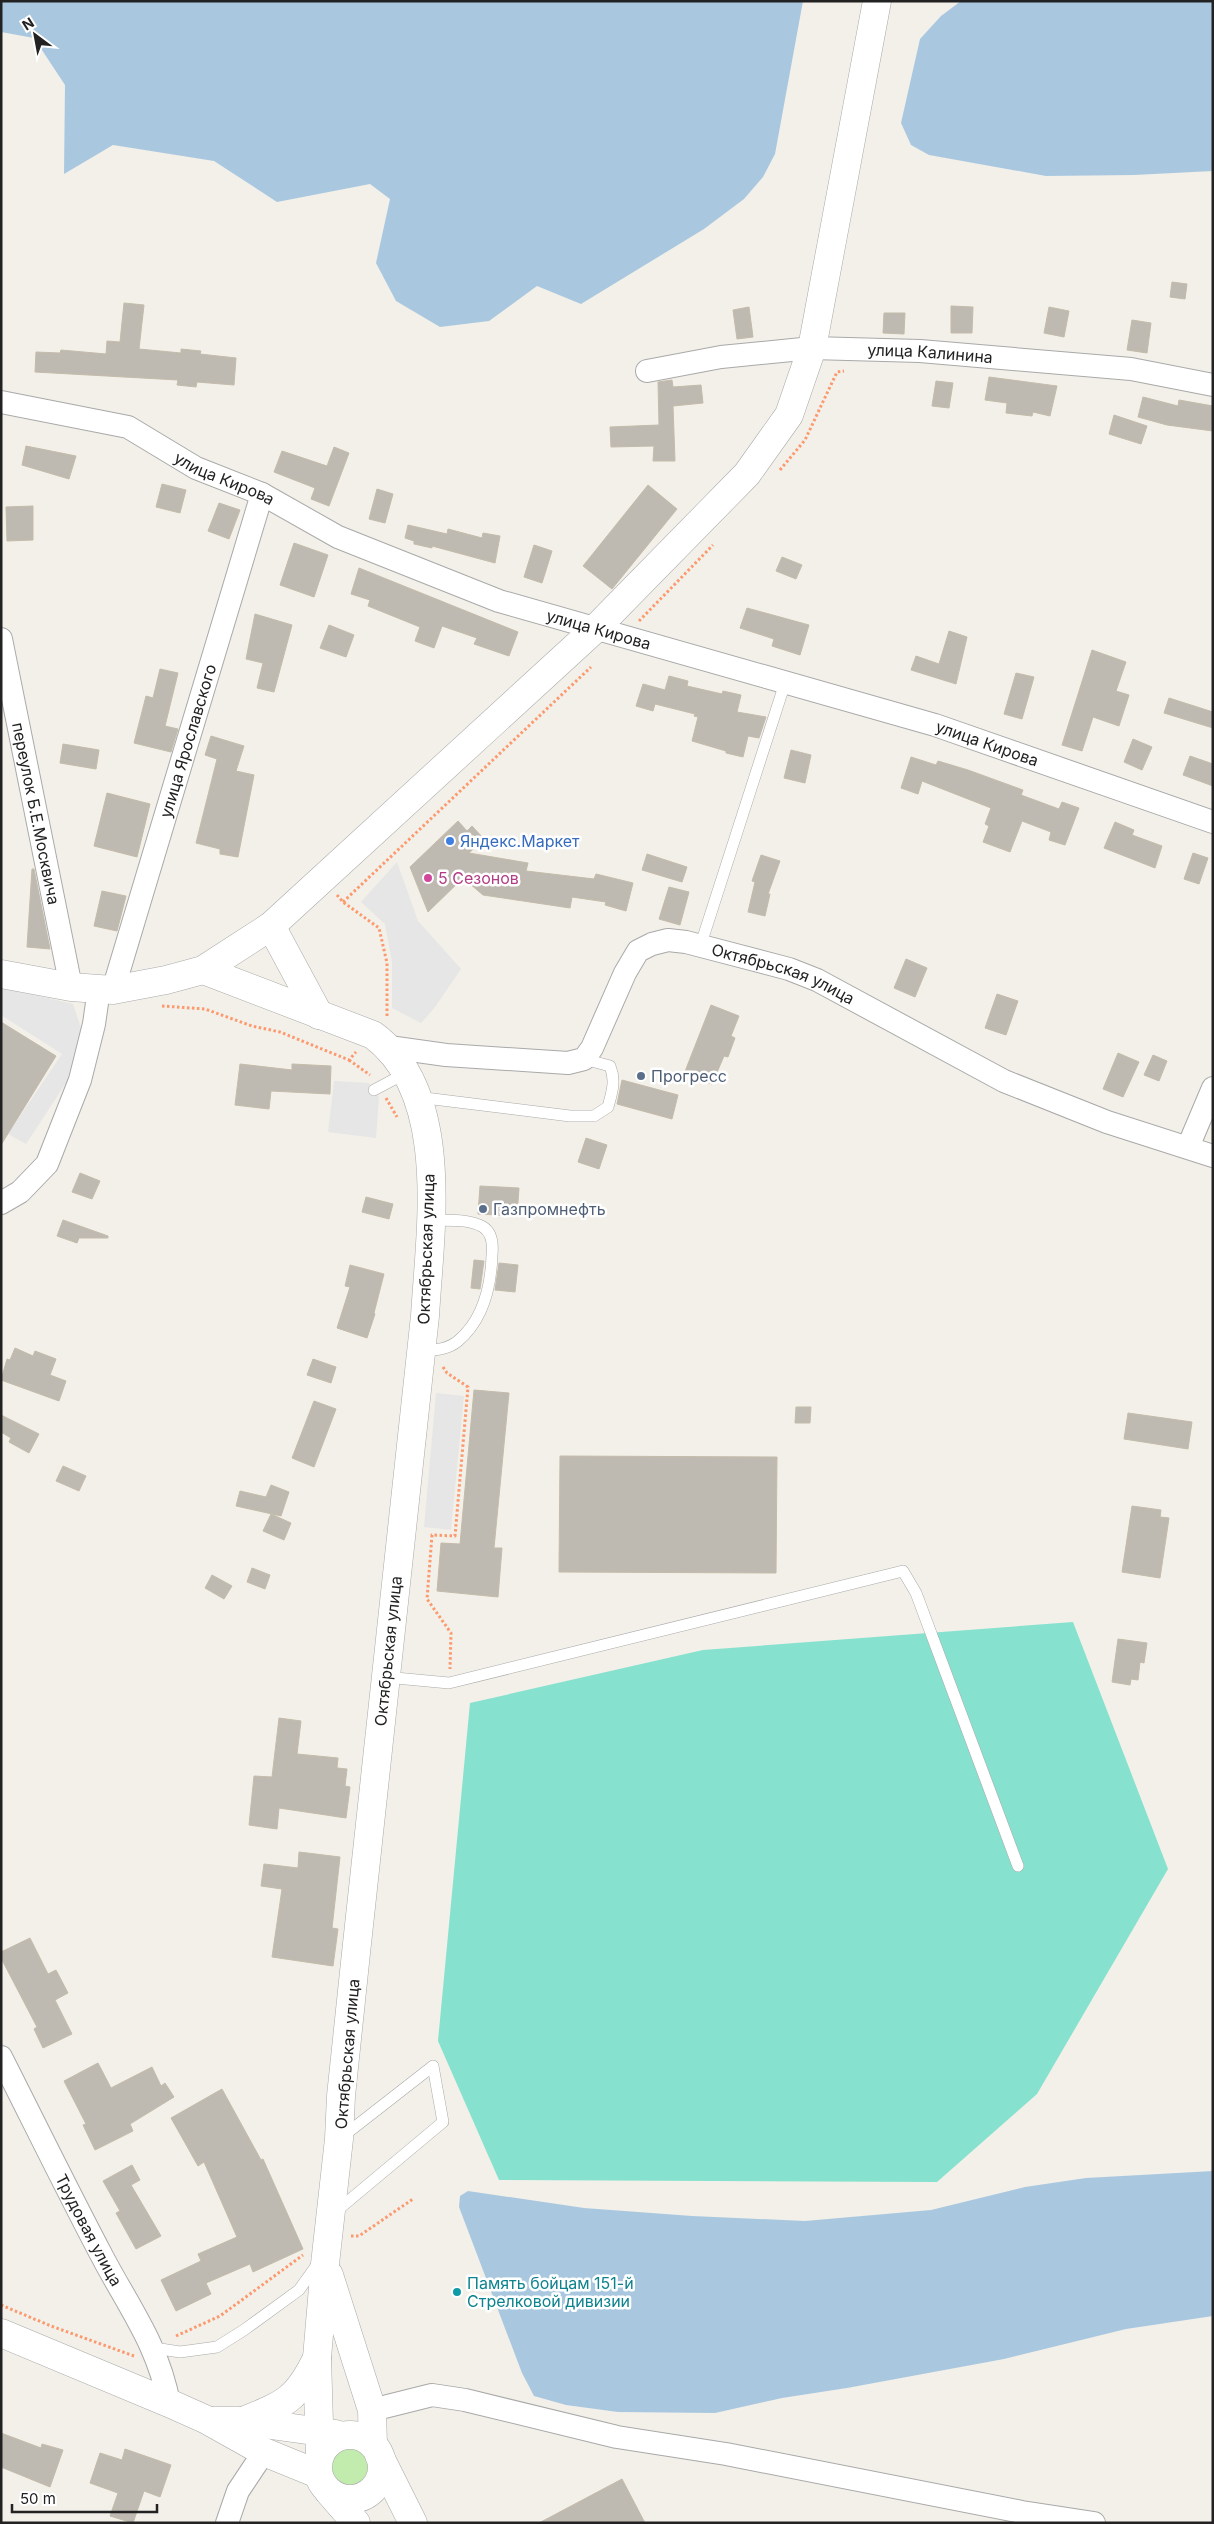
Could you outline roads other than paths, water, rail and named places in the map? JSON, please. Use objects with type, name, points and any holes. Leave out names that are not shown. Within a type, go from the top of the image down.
[{"type":"street","points":[[1,974],[71,987],[106,989],[140,985],[203,970],[271,926],[595,629],[747,474],[789,414],[812,348],[877,1]]},
{"type":"street","name":"улица Калинина","points":[[647,371],[721,357],[812,348],[920,351],[1131,369],[1213,385]]},
{"type":"street","name":"улица Кирова","points":[[1,402],[128,427],[196,468],[262,494],[338,537],[499,601],[935,725],[1213,822]]},
{"type":"street","name":"улица Ярославского","points":[[1,1203],[20,1192],[47,1164],[80,1080],[94,1024],[262,494]]},
{"type":"street","name":"переулок Б.Е.Москвича","points":[[1,639],[71,987]]},
{"type":"street","points":[[271,926],[319,1014]]},
{"type":"street","name":"Октябрьская улица","points":[[584,1058],[592,1048],[617,989],[638,951],[652,944],[668,940],[686,942],[789,969],[817,980],[1004,1081],[1106,1122],[1213,1156]]},
{"type":"street","points":[[203,970],[319,1014],[381,1041],[446,1055],[568,1064],[584,1058]]},
{"type":"street","name":"Октябрьская улица","points":[[322,2464],[317,2358],[339,2140],[342,2086],[421,1352],[430,1220],[429,1152],[417,1097],[407,1072],[381,1041]]},
{"type":"street","points":[[1188,1147],[1213,1088]]},
{"type":"street","name":"Трудовая улица","points":[[1,2057],[104,2259],[154,2348],[164,2374],[169,2403]]},
{"type":"street","name":"Октябрьская улица","points":[[328,2242],[372,2410],[376,2450]]},
{"type":"street","points":[[1,2333],[207,2420],[264,2452],[322,2464]]},
{"type":"street","name":"Октябрьская улица","points":[[243,2421],[271,2410],[291,2398],[305,2383],[317,2358]]},
{"type":"street","points":[[372,2410],[432,2395],[465,2400],[616,2436],[726,2454],[1022,2512],[1094,2523]]},
{"type":"street","points":[[207,2420],[243,2421],[322,2464],[356,2523]]},
{"type":"street","points":[[322,2464],[348,2435],[366,2440],[376,2450],[413,2523]]},
{"type":"street","points":[[322,2464],[339,2498],[360,2498],[369,2492],[381,2475],[376,2450]]},
{"type":"street","points":[[226,2523],[238,2491],[264,2452]]},
{"type":"lane","points":[[700,947],[785,683]]},
{"type":"lane","points":[[417,1097],[570,1116],[594,1116],[608,1107],[614,1087],[613,1075],[610,1066],[584,1058]]},
{"type":"lane","points":[[377,1089],[407,1072]]},
{"type":"lane","points":[[421,1352],[440,1350],[456,1343],[469,1330],[484,1304],[492,1279],[493,1240],[485,1228],[470,1222],[430,1220]]},
{"type":"lane","points":[[385,1676],[449,1683],[903,1571],[916,1593],[1018,1866]]},
{"type":"lane","points":[[154,2348],[180,2352],[217,2347],[299,2290],[328,2242],[443,2122],[433,2066],[339,2140]]},
{"type":"place","name":"Яндекс.Маркет","points":[[450,841]]},
{"type":"place","name":"5 Сезонов","points":[[428,878]]},
{"type":"place","name":"Прогресс","points":[[641,1076]]},
{"type":"place","name":"Газпромнефть","points":[[483,1209]]},
{"type":"place","name":"Память бойцам 151-й Стрелковой дивизии","points":[[457,2292]]}]
